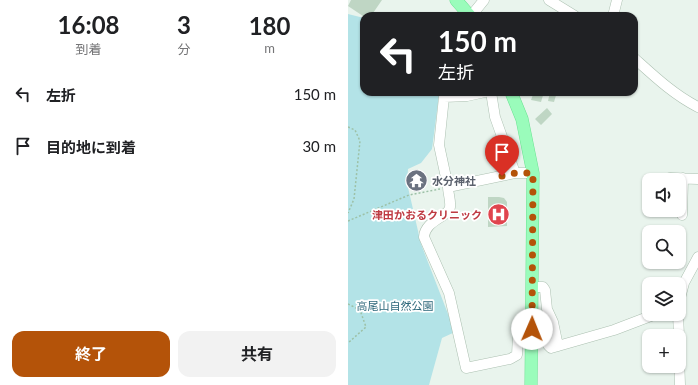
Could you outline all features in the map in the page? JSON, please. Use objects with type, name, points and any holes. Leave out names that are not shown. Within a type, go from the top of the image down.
[{"type":"main road","points":[[456,0],[466,12]]},
{"type":"main road","points":[[513,96],[522,119],[533,173],[531,385]]},
{"type":"street","points":[[474,12],[484,0]]},
{"type":"street","points":[[549,0],[568,12]]},
{"type":"street","points":[[614,12],[617,0]]},
{"type":"street","points":[[638,62],[659,81],[698,107]]},
{"type":"street","points":[[467,96],[444,97],[439,145],[448,187],[450,207],[449,210],[431,223],[424,232],[424,237],[448,293],[466,368],[510,359],[517,355],[518,334],[524,329],[541,330],[544,332],[548,345],[551,348],[614,330],[642,319]]},
{"type":"street","points":[[492,96],[495,117],[515,173]]},
{"type":"street","points":[[448,187],[515,173],[533,173]]},
{"type":"street","points":[[686,178],[698,179]]},
{"type":"street","points":[[686,279],[698,257]]},
{"type":"street","points":[[533,287],[543,287],[545,290],[547,309],[553,322],[558,346]]},
{"type":"street","points":[[680,373],[680,385]]},
{"type":"path","points":[[348,127],[355,130],[360,141],[354,199],[348,213]]},
{"type":"path","points":[[348,221],[409,195],[448,187]]},
{"type":"path","points":[[348,304],[360,310],[366,327],[348,343]]},
{"type":"green space","name":"高尾山自然公園","points":[[348,14],[360,17],[360,96],[439,96],[432,149],[421,163],[408,169],[407,183],[421,244],[455,332],[442,338],[429,385],[348,385]]},
{"type":"building","points":[[351,0],[382,0],[374,12],[360,12],[360,14],[348,6]]},
{"type":"building","points":[[532,96],[543,96],[541,102],[531,100]]},
{"type":"building","points":[[549,96],[556,96],[554,102],[548,101]]},
{"type":"building","points":[[547,108],[552,114],[541,125],[535,119]]},
{"type":"building","points":[[418,169],[419,175],[413,176],[412,170]]},
{"type":"building","points":[[420,176],[422,183],[413,185],[411,178]]},
{"type":"building","name":"津田かおるクリニック","points":[[488,197],[504,198],[507,202],[507,226],[488,227]]},
{"type":"place","name":"水分神社","points":[[417,180]]},
{"type":"place","name":"津田かおるクリニック","points":[[498,214]]},
{"type":"route","points":[[502,176],[515,173],[533,173],[532,329]]}]
